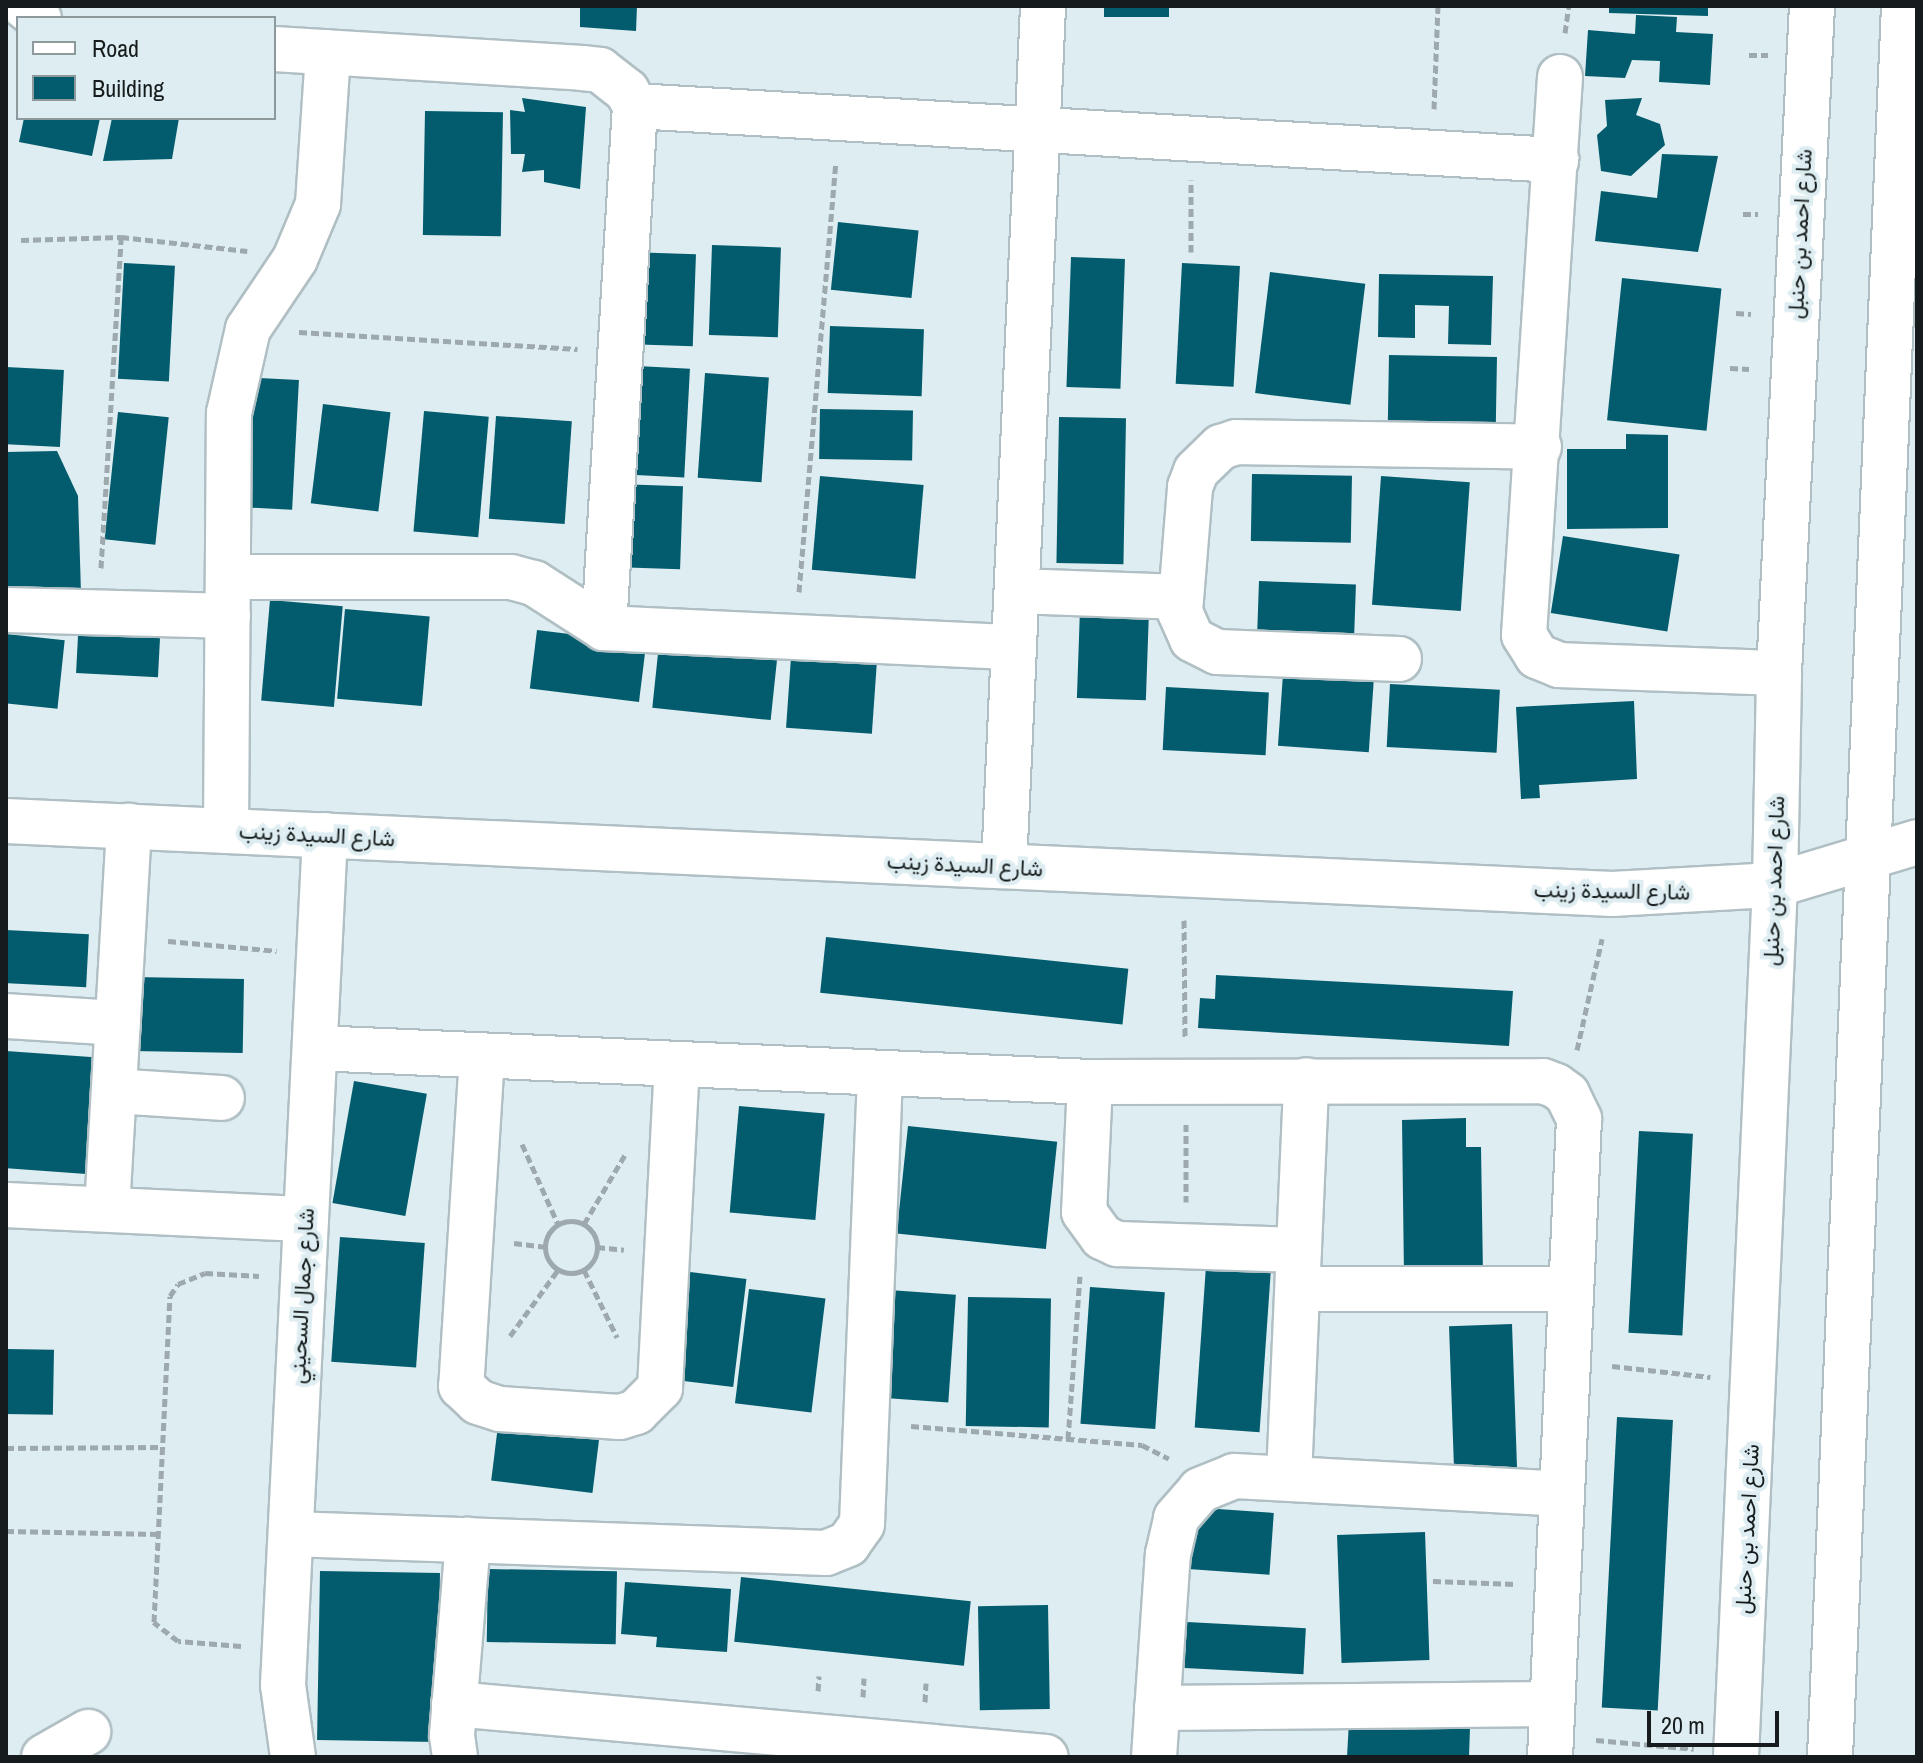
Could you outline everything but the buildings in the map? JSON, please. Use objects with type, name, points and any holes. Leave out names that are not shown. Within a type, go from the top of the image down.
[{"type":"street","points":[[1004,866],[1043,6]]},
{"type":"street","name":"شارع احمد بن حنبل","points":[[1736,1755],[1775,885],[1779,673],[1812,6]]},
{"type":"street","points":[[1830,1757],[1865,858],[1904,6]]},
{"type":"street","points":[[276,49],[600,70],[615,78],[635,106],[604,628]]},
{"type":"street","points":[[226,831],[229,413],[248,329],[295,259],[318,204],[328,52]]},
{"type":"street","points":[[1560,77],[1539,447],[1524,635],[1537,656],[1559,665],[1779,673]]},
{"type":"street","points":[[635,106],[1556,160]]},
{"type":"street","points":[[1399,659],[1217,652],[1203,648],[1183,626],[1181,597],[1190,487],[1196,471],[1221,447],[1236,442],[1539,447]]},
{"type":"street","points":[[6,610],[99,612],[228,596],[511,577],[534,583],[604,628],[1013,647]]},
{"type":"street","points":[[1017,591],[1181,597]]},
{"type":"street","name":"شارع السيدة زينب","points":[[6,821],[1612,894],[1775,885],[1917,842]]},
{"type":"street","points":[[107,1209],[129,826]]},
{"type":"street","name":"شارع جمال السحيني","points":[[293,1757],[283,1685],[325,835]]},
{"type":"street","points":[[6,1016],[118,1023]]},
{"type":"street","points":[[315,1048],[1090,1082],[1543,1081],[1567,1094],[1579,1119],[1551,1732],[1157,1708]]},
{"type":"street","points":[[482,1056],[461,1386],[478,1402],[500,1409],[620,1417],[636,1412],[660,1388],[677,1066]]},
{"type":"street","points":[[291,1534],[837,1551],[862,1524],[880,1075]]},
{"type":"street","points":[[1289,1477],[1306,1080]]},
{"type":"street","points":[[1090,1082],[1084,1212],[1091,1226],[1117,1244],[1298,1270],[1571,1289]]},
{"type":"street","points":[[114,1091],[222,1098]]},
{"type":"street","points":[[6,1205],[306,1219]]},
{"type":"street","points":[[1154,1757],[1168,1554],[1176,1518],[1200,1490],[1234,1476],[1562,1494]]},
{"type":"street","points":[[455,1757],[454,1704],[468,1540]]},
{"type":"street","points":[[454,1704],[829,1748],[1046,1757]]},
{"type":"street","points":[[44,1757],[88,1732]]},
{"type":"path","points":[[1432,153],[1438,6]]},
{"type":"path","points":[[795,636],[840,119]]},
{"type":"path","points":[[1191,139],[1191,252]]},
{"type":"path","points":[[21,240],[121,237],[209,244],[295,259]]},
{"type":"path","points":[[99,612],[121,237]]},
{"type":"path","points":[[248,329],[622,352]]},
{"type":"path","points":[[1567,1094],[1612,894]]},
{"type":"path","points":[[123,937],[319,955]]},
{"type":"path","points":[[1068,1439],[1084,1212]]},
{"type":"path","points":[[558,1224],[584,1224],[597,1247],[594,1260],[571,1273],[558,1269],[548,1259],[549,1234],[558,1224]]},
{"type":"path","points":[[286,1647],[192,1643],[164,1633],[154,1622],[162,1447],[170,1296],[178,1284],[205,1273],[303,1278]]},
{"type":"path","points":[[1567,1362],[1753,1381]]},
{"type":"path","points":[[866,1422],[1142,1445],[1165,1455],[1200,1490]]},
{"type":"path","points":[[6,1448],[162,1447]]},
{"type":"path","points":[[6,1531],[158,1534]]},
{"type":"path","points":[[1433,1581],[1558,1586]]},
{"type":"path","points":[[1551,1732],[1736,1755]]}]
